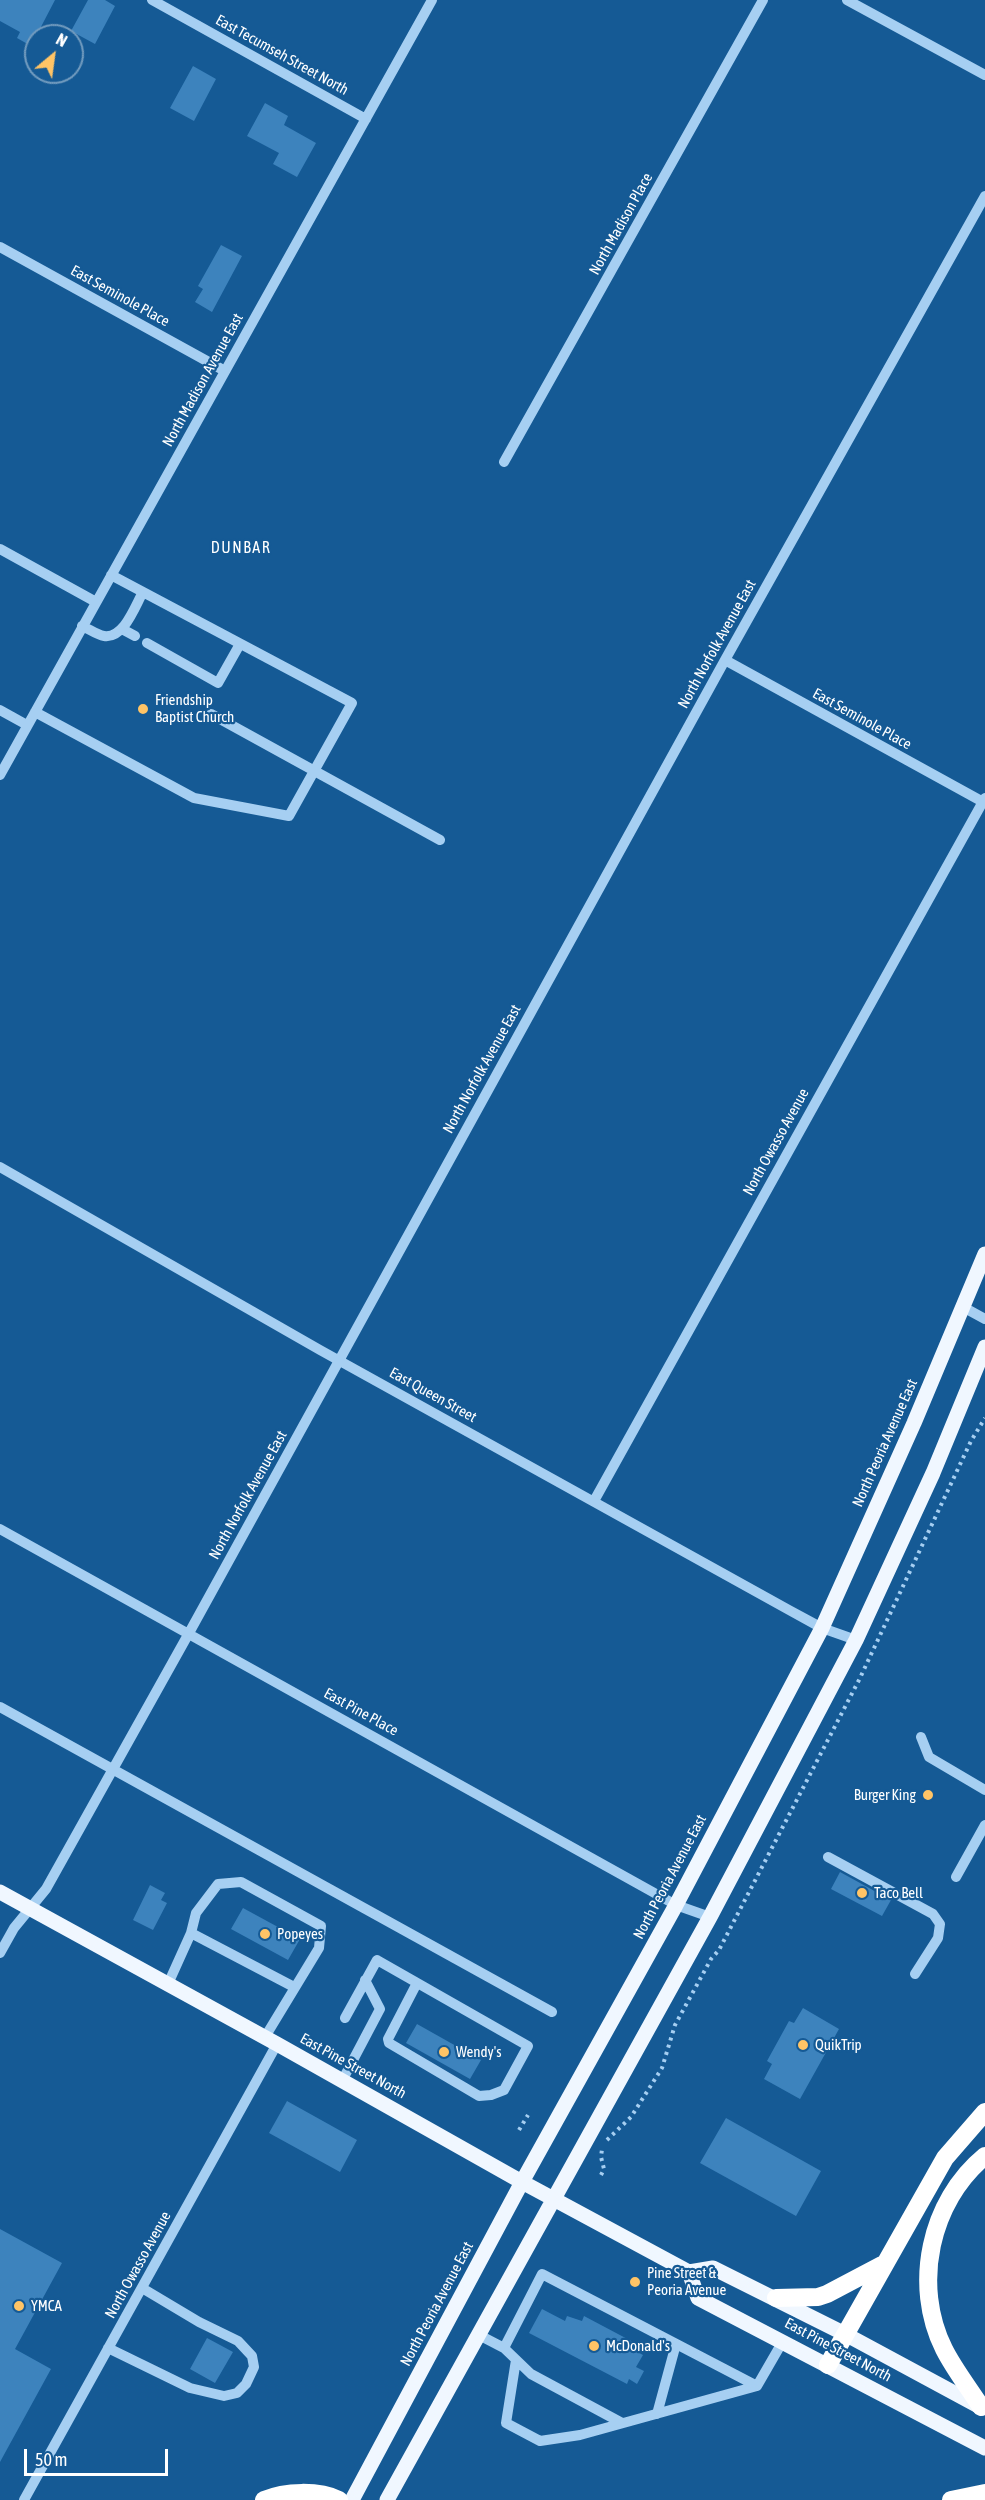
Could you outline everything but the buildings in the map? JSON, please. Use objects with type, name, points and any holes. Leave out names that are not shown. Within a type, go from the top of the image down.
[{"type":"highway","points":[[828,2365],[945,2158],[985,2112]]},
{"type":"highway","points":[[983,2408],[943,2347],[931,2306],[928,2268],[932,2246],[945,2207],[968,2173],[985,2156]]},
{"type":"highway","points":[[776,2298],[818,2297],[828,2294],[884,2264]]},
{"type":"highway","points":[[264,2500],[273,2496],[302,2493],[339,2500]]},
{"type":"highway","points":[[951,2500],[985,2493]]},
{"type":"main road","name":"North Peoria Avenue East","points":[[352,2500],[522,2182],[676,1905],[822,1628],[914,1423],[985,1254]]},
{"type":"main road","points":[[387,2500],[710,1917],[856,1640],[933,1473],[985,1347]]},
{"type":"main road","name":"East Pine Street North","points":[[0,1892],[522,2182],[689,2271],[714,2268],[776,2298],[983,2408]]},
{"type":"main road","name":"East Pine Street North","points":[[689,2271],[698,2298],[984,2448]]},
{"type":"street","name":"East Tecumseh Street North","points":[[152,0],[366,118]]},
{"type":"street","name":"North Madison Avenue East","points":[[0,775],[432,0]]},
{"type":"street","name":"North Madison Place","points":[[504,462],[763,0]]},
{"type":"street","points":[[848,0],[985,75]]},
{"type":"street","name":"North Norfolk Avenue East","points":[[0,1953],[14,1928],[46,1889],[189,1634],[725,660],[985,196]]},
{"type":"street","name":"East Seminole Place","points":[[0,247],[225,371]]},
{"type":"street","points":[[0,549],[96,602]]},
{"type":"street","points":[[35,712],[194,798],[289,816],[352,703],[111,575]]},
{"type":"street","points":[[82,626],[104,636],[114,635],[122,629],[143,592]]},
{"type":"street","points":[[122,629],[135,636]]},
{"type":"street","points":[[147,643],[218,683],[240,644]]},
{"type":"street","name":"East Seminole Place","points":[[725,660],[984,801]]},
{"type":"street","points":[[0,710],[27,725]]},
{"type":"street","points":[[211,714],[440,840]]},
{"type":"street","name":"North Owasso Avenue","points":[[594,1501],[984,801]]},
{"type":"street","name":"East Queen Street","points":[[0,1167],[339,1360],[822,1628],[856,1640]]},
{"type":"street","points":[[963,1307],[985,1319]]},
{"type":"street","name":"East Pine Place","points":[[0,1529],[676,1905],[710,1917]]},
{"type":"street","points":[[0,1707],[552,2013]]},
{"type":"street","points":[[921,1737],[929,1757],[985,1790]]},
{"type":"street","points":[[956,1877],[985,1824]]},
{"type":"street","points":[[828,1857],[933,1914],[940,1924],[938,1938],[915,1974]]},
{"type":"street","name":"North Owasso Avenue","points":[[24,2500],[142,2288],[271,2041],[294,1987],[319,1948],[321,1926],[289,1906],[241,1882],[218,1884],[196,1913],[191,1933]]},
{"type":"street","points":[[168,1984],[191,1933],[294,1987]]},
{"type":"street","points":[[345,2018],[377,1960],[528,2046],[504,2090],[491,2095],[479,2096],[393,2047],[388,2039],[417,1983]]},
{"type":"street","points":[[342,2080],[380,2009],[365,1980]]},
{"type":"street","points":[[504,2348],[542,2274],[757,2386]]},
{"type":"street","points":[[108,2348],[190,2388],[224,2396],[237,2393],[246,2384],[254,2367],[252,2356],[238,2341],[199,2322],[142,2288]]},
{"type":"street","points":[[479,2335],[504,2348],[531,2374],[622,2423]]},
{"type":"street","points":[[516,2360],[506,2423],[540,2441],[580,2435],[757,2386],[783,2341]]},
{"type":"street","points":[[657,2414],[676,2344]]},
{"type":"path","points":[[601,2175],[604,2169],[601,2157],[603,2144],[631,2117],[662,2068],[675,2025],[731,1925]]},
{"type":"path","points":[[519,2130],[528,2115]]},
{"type":"place","name":"Friendship Baptist Church","points":[[143,709]]},
{"type":"place","name":"Burger King","points":[[928,1795]]},
{"type":"place","name":"Taco Bell","points":[[862,1893]]},
{"type":"place","name":"Popeyes","points":[[265,1934]]},
{"type":"place","name":"QuikTrip","points":[[803,2045]]},
{"type":"place","name":"Wendy's","points":[[444,2052]]},
{"type":"place","name":"Pine Street & Peoria Avenue","points":[[635,2282]]},
{"type":"place","name":"YMCA","points":[[19,2306]]},
{"type":"place","name":"McDonald's","points":[[594,2346]]},
{"type":"district","name":"DUNBAR","points":[[241,548]]}]
